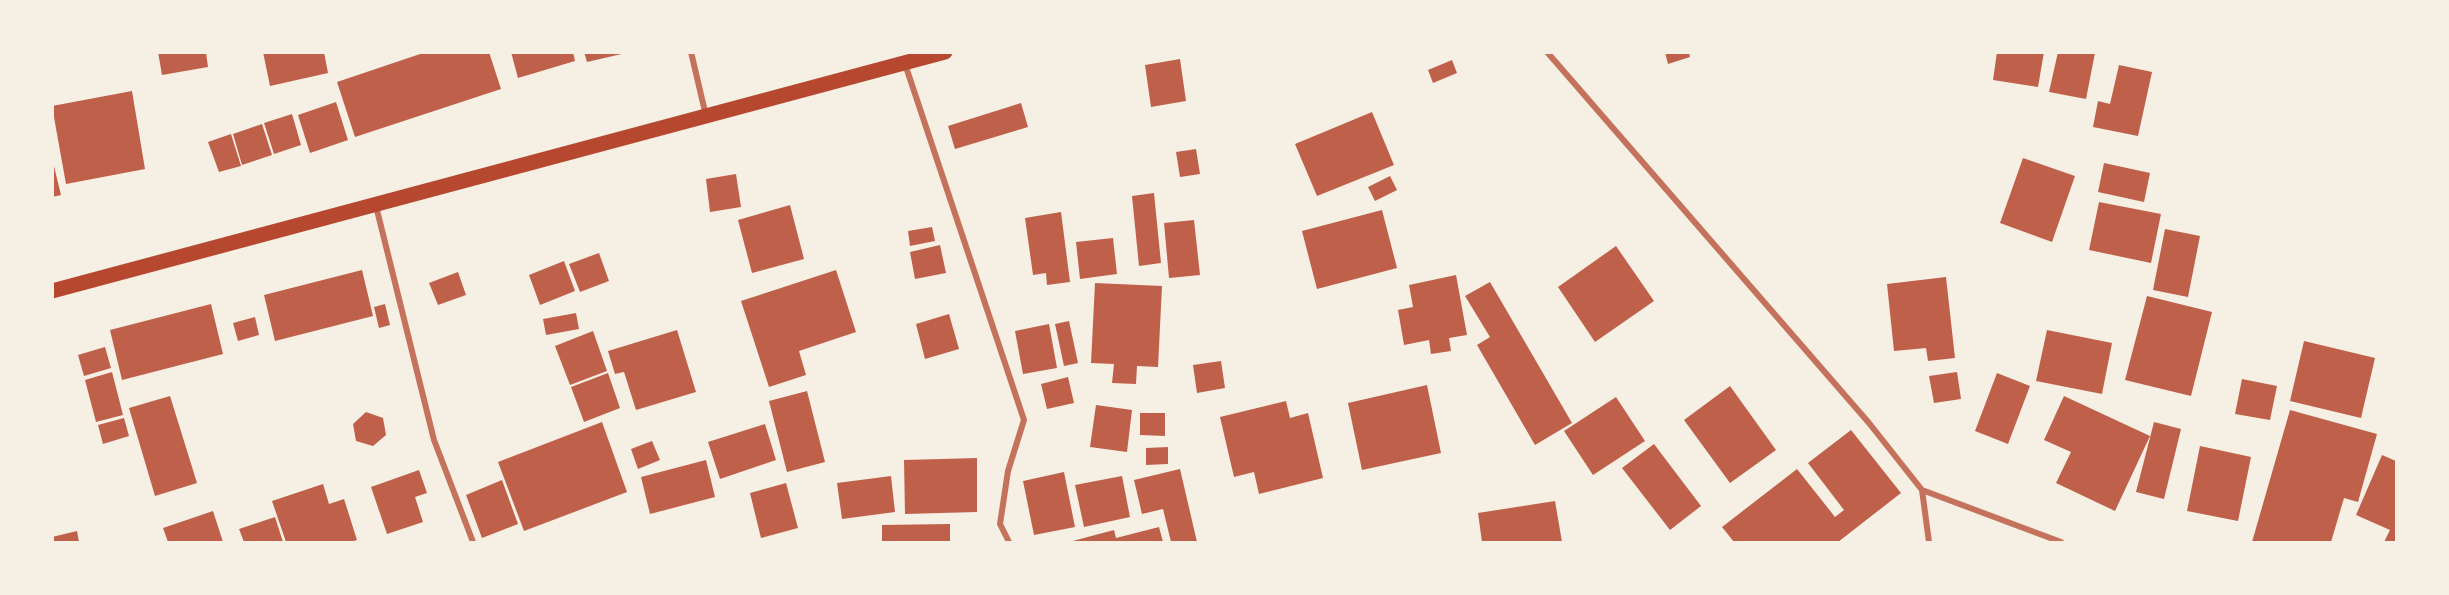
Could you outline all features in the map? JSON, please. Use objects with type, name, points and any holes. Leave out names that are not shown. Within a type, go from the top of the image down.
[{"type":"main road","points":[[52,291],[945,52]]},
{"type":"street","points":[[691,52],[706,117]]},
{"type":"street","points":[[1547,52],[1869,423],[1922,490],[2061,543]]},
{"type":"street","points":[[905,63],[1024,420],[1008,471],[1000,524],[1010,543]]},
{"type":"street","points":[[375,205],[434,440],[473,543]]},
{"type":"street","points":[[1922,490],[1929,543]]},
{"type":"building","points":[[158,52],[206,52],[208,67],[162,75]]},
{"type":"building","points":[[263,52],[324,52],[328,73],[270,86]]},
{"type":"building","points":[[426,52],[489,52],[501,89],[355,137],[337,82]]},
{"type":"building","points":[[511,52],[573,52],[575,61],[518,78]]},
{"type":"building","points":[[584,52],[626,52],[626,53],[587,62]]},
{"type":"building","points":[[1665,52],[1689,52],[1690,57],[1668,64]]},
{"type":"building","points":[[1997,52],[2044,52],[2038,87],[1993,80]]},
{"type":"building","points":[[2058,52],[2095,53],[2086,99],[2049,92]]},
{"type":"building","points":[[1180,59],[1186,101],[1151,107],[1145,65]]},
{"type":"building","points":[[1452,60],[1457,73],[1433,83],[1428,70]]},
{"type":"building","points":[[2119,65],[2152,72],[2138,136],[2093,127],[2098,101],[2110,104]]},
{"type":"building","points":[[132,91],[145,169],[66,184],[52,106]]},
{"type":"building","points":[[336,102],[348,140],[310,153],[298,115]]},
{"type":"building","points":[[1021,103],[1028,127],[955,149],[948,126]]},
{"type":"building","points":[[1372,112],[1394,165],[1317,196],[1295,144]]},
{"type":"building","points":[[292,114],[301,145],[274,154],[264,123]]},
{"type":"building","points":[[262,124],[272,155],[242,165],[233,134]]},
{"type":"building","points":[[231,134],[241,166],[219,172],[208,142]]},
{"type":"building","points":[[1196,149],[1200,174],[1180,177],[1176,152]]},
{"type":"building","points":[[52,158],[61,195],[52,197]]},
{"type":"building","points":[[2023,158],[2075,176],[2052,242],[2000,223]]},
{"type":"building","points":[[2104,163],[2150,173],[2144,202],[2098,192]]},
{"type":"building","points":[[736,174],[741,207],[710,212],[706,179]]},
{"type":"building","points":[[1390,176],[1397,190],[1375,201],[1368,187]]},
{"type":"building","points":[[1154,193],[1161,263],[1139,266],[1132,196]]},
{"type":"building","points":[[2099,202],[2161,214],[2151,263],[2089,250]]},
{"type":"building","points":[[790,205],[804,259],[752,273],[738,220]]},
{"type":"building","points":[[1382,210],[1397,268],[1317,289],[1302,231]]},
{"type":"building","points":[[1061,212],[1070,282],[1047,285],[1046,273],[1033,275],[1025,218]]},
{"type":"building","points":[[1194,220],[1200,275],[1169,278],[1164,223]]},
{"type":"building","points":[[932,227],[935,241],[910,246],[908,231]]},
{"type":"building","points":[[2165,229],[2200,236],[2188,297],[2153,290]]},
{"type":"building","points":[[1113,238],[1117,274],[1080,279],[1076,242]]},
{"type":"building","points":[[940,245],[946,273],[915,279],[910,252]]},
{"type":"building","points":[[1616,246],[1654,301],[1595,342],[1558,287]]},
{"type":"building","points":[[599,253],[609,281],[580,292],[569,264]]},
{"type":"building","points":[[564,261],[575,291],[540,305],[529,275]]},
{"type":"building","points":[[362,270],[373,316],[275,341],[264,295]]},
{"type":"building","points":[[836,270],[856,332],[799,351],[806,375],[769,387],[741,301]]},
{"type":"building","points":[[458,272],[466,295],[438,305],[429,283]]},
{"type":"building","points":[[1456,275],[1467,335],[1449,338],[1451,351],[1431,354],[1429,340],[1404,345],[1398,310],[1413,307],[1409,285]]},
{"type":"building","points":[[1946,277],[1955,358],[1928,361],[1926,348],[1894,351],[1887,284]]},
{"type":"building","points":[[1490,282],[1572,423],[1535,445],[1477,345],[1490,337],[1465,296]]},
{"type":"building","points":[[1095,283],[1162,286],[1158,367],[1137,366],[1136,384],[1112,383],[1114,364],[1091,363]]},
{"type":"building","points":[[2147,296],[2212,312],[2191,396],[2125,380]]},
{"type":"building","points":[[211,304],[223,354],[122,380],[110,330]]},
{"type":"building","points":[[385,304],[390,325],[379,328],[374,307]]},
{"type":"building","points":[[576,313],[579,329],[546,335],[543,319]]},
{"type":"building","points":[[949,314],[959,349],[925,359],[916,324]]},
{"type":"building","points":[[255,317],[259,335],[238,341],[233,323]]},
{"type":"building","points":[[1069,321],[1078,363],[1064,366],[1055,324]]},
{"type":"building","points":[[1049,324],[1057,368],[1023,374],[1015,331]]},
{"type":"building","points":[[677,330],[696,392],[636,410],[624,372],[615,374],[608,351]]},
{"type":"building","points":[[2047,330],[2112,343],[2102,394],[2036,381]]},
{"type":"building","points":[[593,331],[607,371],[570,385],[555,346]]},
{"type":"building","points":[[2304,341],[2375,358],[2361,418],[2290,401]]},
{"type":"building","points":[[105,347],[111,368],[84,376],[78,355]]},
{"type":"building","points":[[1221,361],[1225,388],[1197,393],[1193,365]]},
{"type":"building","points":[[112,372],[123,415],[96,422],[85,380]]},
{"type":"building","points":[[1957,372],[1961,399],[1934,403],[1929,376]]},
{"type":"building","points":[[608,373],[620,408],[584,422],[571,387]]},
{"type":"building","points":[[1997,373],[2030,386],[2008,444],[1975,431]]},
{"type":"building","points":[[1068,377],[1074,403],[1047,409],[1041,384]]},
{"type":"building","points":[[2242,379],[2277,386],[2270,420],[2235,414]]},
{"type":"building","points":[[1427,385],[1441,453],[1362,470],[1348,403]]},
{"type":"building","points":[[1730,386],[1776,450],[1730,483],[1684,420]]},
{"type":"building","points":[[807,391],[825,462],[787,472],[769,401]]},
{"type":"building","points":[[170,396],[197,483],[155,496],[129,408]]},
{"type":"building","points":[[2064,396],[2150,436],[2115,511],[2056,483],[2071,452],[2044,440]]},
{"type":"building","points":[[1616,397],[1645,441],[1593,475],[1564,431]]},
{"type":"building","points":[[1286,401],[1290,418],[1308,413],[1323,478],[1259,494],[1254,472],[1234,477],[1220,417]]},
{"type":"building","points":[[1096,405],[1132,410],[1127,452],[1090,447]]},
{"type":"building","points":[[2290,410],[2377,434],[2358,502],[2344,498],[2331,542],[2252,542]]},
{"type":"building","points":[[366,412],[383,418],[386,435],[373,446],[356,441],[353,424]]},
{"type":"building","points":[[1140,413],[1165,413],[1165,436],[1140,435]]},
{"type":"building","points":[[124,418],[129,436],[103,444],[98,425]]},
{"type":"building","points":[[602,422],[627,492],[524,531],[498,462]]},
{"type":"building","points":[[2154,422],[2181,429],[2164,499],[2136,492]]},
{"type":"building","points":[[765,424],[776,460],[720,479],[708,442]]},
{"type":"building","points":[[1851,430],[1901,493],[1838,542],[1734,542],[1722,527],[1797,469],[1835,517],[1844,510],[1808,463]]},
{"type":"building","points":[[652,441],[660,460],[638,469],[631,449]]},
{"type":"building","points":[[1654,444],[1701,506],[1670,530],[1622,468]]},
{"type":"building","points":[[2200,446],[2251,457],[2238,521],[2187,511]]},
{"type":"building","points":[[1168,447],[1168,464],[1146,465],[1146,448]]},
{"type":"building","points":[[2382,455],[2396,461],[2396,542],[2384,542],[2390,530],[2356,515]]},
{"type":"building","points":[[977,458],[977,512],[905,514],[904,460]]},
{"type":"building","points":[[706,460],[715,497],[650,514],[641,477]]},
{"type":"building","points":[[1180,469],[1197,542],[1171,542],[1163,509],[1142,514],[1134,480]]},
{"type":"building","points":[[419,470],[427,493],[415,497],[423,522],[387,534],[371,487]]},
{"type":"building","points":[[1064,472],[1075,527],[1034,535],[1023,481]]},
{"type":"building","points":[[891,476],[895,512],[842,519],[837,483]]},
{"type":"building","points":[[1122,476],[1130,517],[1084,527],[1075,485]]},
{"type":"building","points":[[502,480],[518,524],[482,538],[466,495]]},
{"type":"building","points":[[786,483],[798,528],[761,538],[750,493]]},
{"type":"building","points":[[323,484],[329,504],[344,499],[357,540],[350,542],[286,542],[272,501]]},
{"type":"building","points":[[1555,501],[1562,542],[1482,542],[1478,513]]},
{"type":"building","points":[[213,511],[223,542],[168,542],[163,528]]},
{"type":"building","points":[[275,517],[283,542],[244,542],[239,529]]},
{"type":"building","points":[[950,524],[950,542],[882,542],[882,525]]},
{"type":"building","points":[[1159,527],[1163,542],[1069,542],[1114,530],[1116,538]]},
{"type":"building","points":[[77,531],[79,542],[52,542],[52,537]]}]
